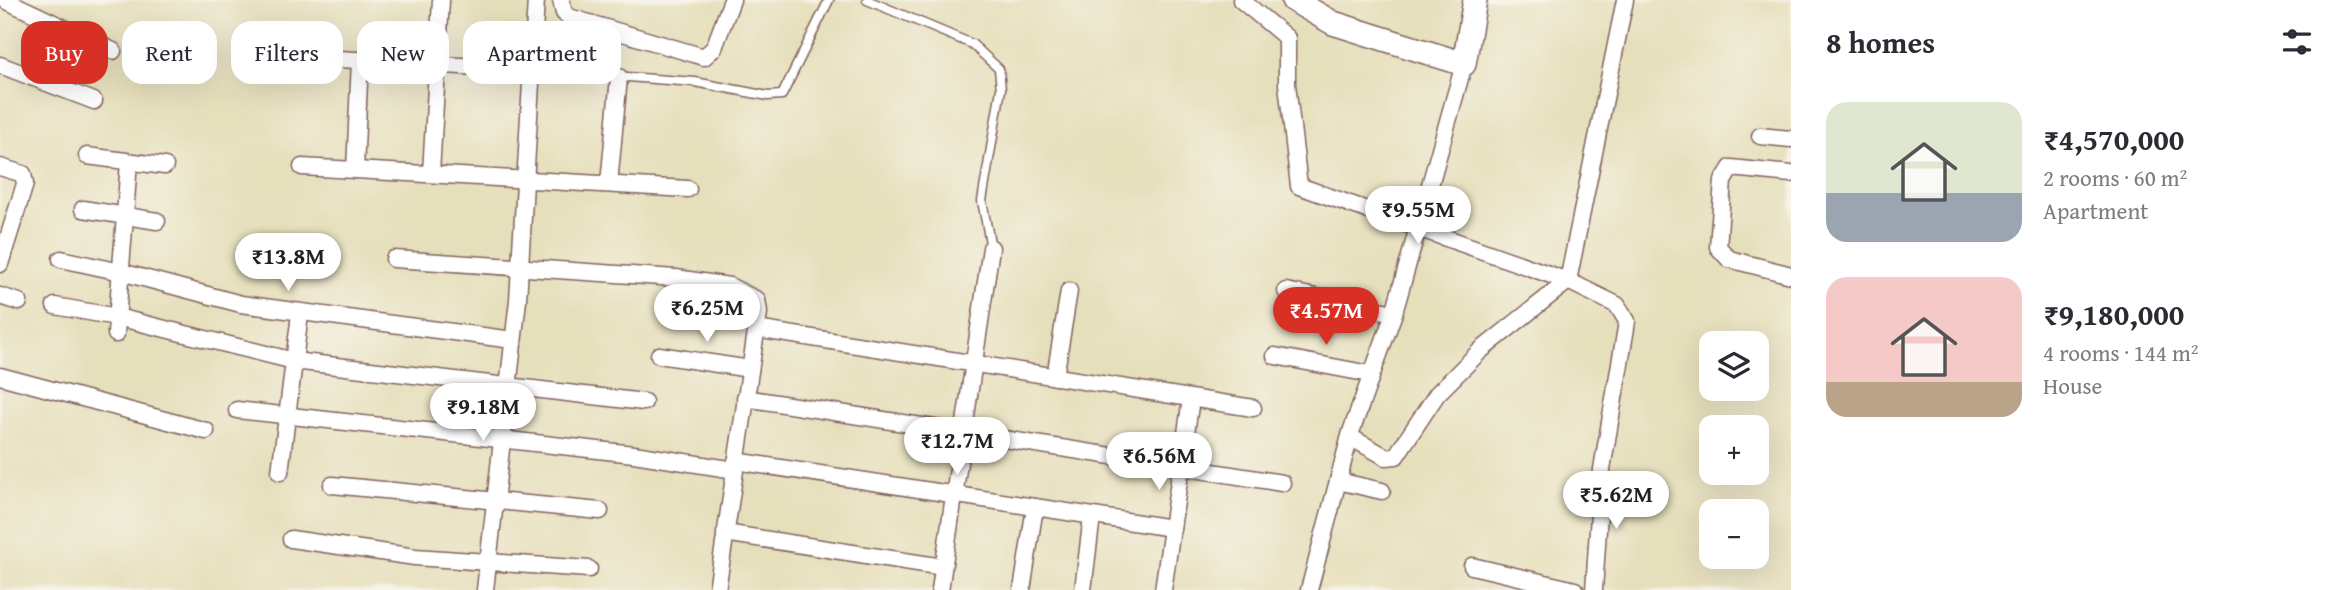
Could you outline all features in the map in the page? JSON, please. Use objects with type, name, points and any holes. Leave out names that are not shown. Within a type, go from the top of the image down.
[{"type":"street","points":[[5,0],[113,51]]},
{"type":"street","points":[[440,21],[441,0]]},
{"type":"street","points":[[535,21],[536,0]]},
{"type":"street","points":[[561,0],[564,13],[569,17],[704,57],[714,48],[732,0]]},
{"type":"street","points":[[1241,0],[1287,38],[1287,84],[1299,186],[1305,191],[1418,226],[1568,281],[1616,305],[1627,321],[1602,469],[1594,590]]},
{"type":"street","points":[[1293,0],[1334,23],[1464,64]]},
{"type":"street","points":[[1309,590],[1350,437],[1370,374],[1394,313],[1464,64],[1475,0]]},
{"type":"street","points":[[1350,437],[1386,457],[1396,456],[1437,394],[1480,351],[1568,281],[1625,0]]},
{"type":"street","points":[[0,65],[94,101]]},
{"type":"street","points":[[355,170],[359,84]]},
{"type":"street","points":[[431,173],[436,84]]},
{"type":"street","points":[[485,590],[520,267],[531,84]]},
{"type":"street","points":[[609,184],[618,84]]},
{"type":"street","points":[[1760,136],[1791,139]]},
{"type":"street","points":[[87,156],[165,166]]},
{"type":"street","points":[[116,334],[129,162]]},
{"type":"street","points":[[0,167],[23,174],[25,184],[0,264]]},
{"type":"street","points":[[302,167],[525,178],[688,190]]},
{"type":"street","points":[[1791,174],[1731,168],[1723,181],[1718,247],[1729,259],[1791,275]]},
{"type":"street","points":[[83,209],[125,218],[158,221]]},
{"type":"street","points":[[940,590],[992,248]]},
{"type":"street","points":[[394,259],[677,278],[729,286],[757,300],[756,329],[717,590]]},
{"type":"street","points":[[61,260],[121,272],[241,304],[300,314],[513,340]]},
{"type":"street","points":[[1055,377],[1069,291]]},
{"type":"street","points":[[1286,291],[1394,313]]},
{"type":"street","points":[[0,296],[19,302]]},
{"type":"street","points":[[55,306],[117,317],[295,361],[644,402]]},
{"type":"street","points":[[280,472],[300,314]]},
{"type":"street","points":[[756,329],[1253,408]]},
{"type":"street","points":[[659,355],[750,369]]},
{"type":"street","points":[[1275,356],[1370,374]]},
{"type":"street","points":[[0,376],[206,431]]},
{"type":"street","points":[[746,398],[1282,483]]},
{"type":"street","points":[[1163,590],[1191,398]]},
{"type":"street","points":[[237,410],[735,466],[1172,528]]},
{"type":"street","points":[[1338,481],[1382,491]]},
{"type":"street","points":[[332,485],[600,511]]},
{"type":"street","points":[[1022,590],[1035,507]]},
{"type":"street","points":[[1083,590],[1092,516]]},
{"type":"street","points":[[725,533],[943,567]]},
{"type":"street","points":[[290,539],[415,557],[589,569]]},
{"type":"street","points":[[1472,566],[1575,590]]},
{"type":"lane","points":[[621,76],[695,82],[768,96],[782,95],[829,0]]},
{"type":"lane","points":[[867,0],[972,44],[999,69],[1001,89],[982,201],[992,248]]}]
